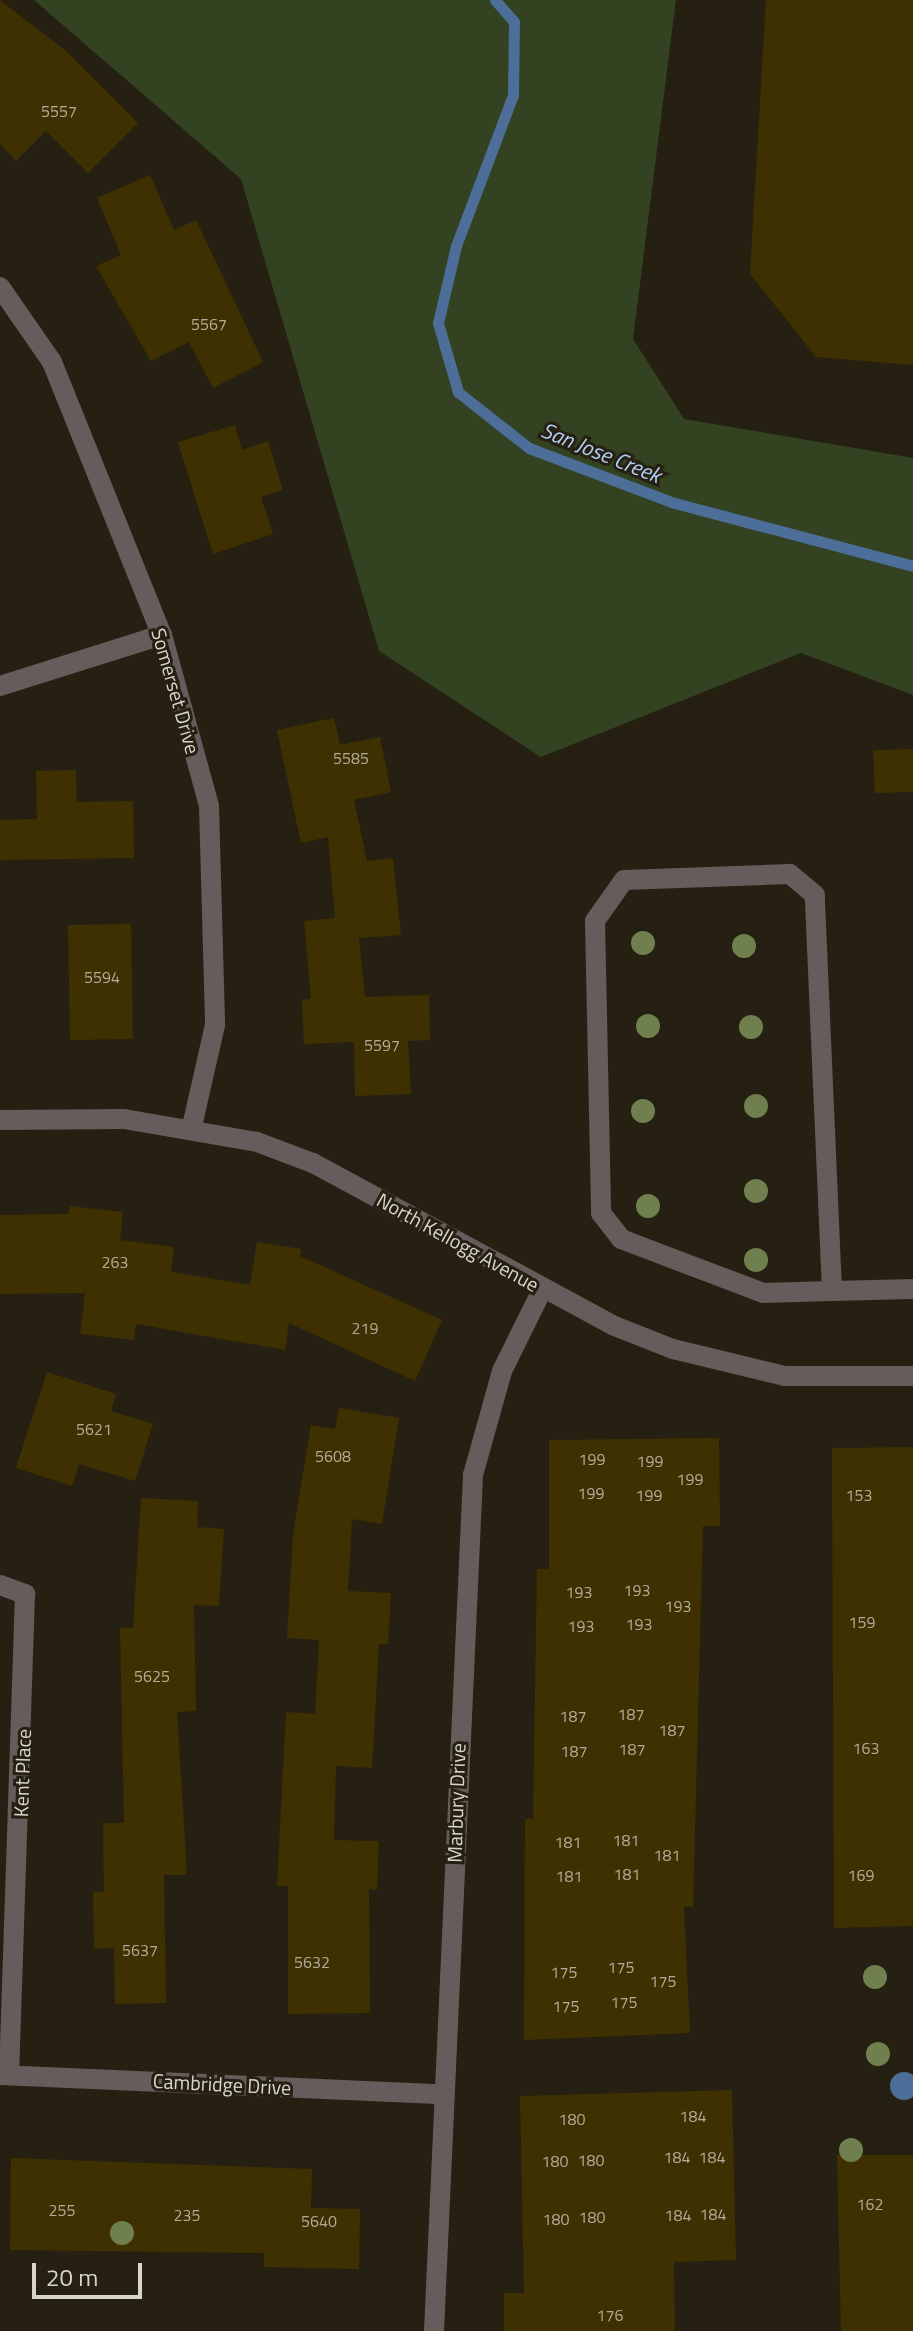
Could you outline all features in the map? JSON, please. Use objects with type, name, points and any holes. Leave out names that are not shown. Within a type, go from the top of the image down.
[{"type":"street","name":"Somerset Drive","points":[[0,287],[52,362],[162,635],[209,806],[217,916],[215,1025],[192,1126]]},
{"type":"street","points":[[0,686],[162,635]]},
{"type":"street","points":[[832,1291],[815,895],[790,874],[624,880],[595,921],[601,1213],[621,1239],[763,1293],[913,1289]]},
{"type":"street","name":"North Kellogg Avenue","points":[[0,1120],[192,1126],[313,1163],[543,1288],[673,1349],[751,1369],[818,1378],[913,1376]]},
{"type":"street","name":"Marbury Drive","points":[[434,2331],[473,1475],[502,1371],[543,1288]]},
{"type":"street","name":"Kent Place","points":[[0,1585],[25,1594],[5,2075]]},
{"type":"street","name":"Cambridge Drive","points":[[5,2075],[444,2094]]},
{"type":"green space","points":[[34,0],[676,0],[633,339],[684,419],[913,458],[913,695],[801,653],[541,757],[379,651],[241,179]]},
{"type":"water","points":[[904,2072],[914,2076],[918,2086],[914,2096],[904,2100],[894,2096],[890,2086],[894,2076]]},
{"type":"building","points":[[0,0],[66,51],[138,123],[88,173],[46,131],[16,161],[0,144]]},
{"type":"building","points":[[766,0],[913,0],[913,365],[816,357],[750,274]]},
{"type":"building","points":[[150,175],[174,230],[196,220],[263,362],[213,388],[189,342],[151,361],[96,266],[121,255],[97,198]]},
{"type":"building","points":[[235,425],[242,450],[268,441],[283,490],[261,497],[273,534],[213,554],[178,442]]},
{"type":"building","points":[[334,718],[340,745],[380,737],[391,792],[354,800],[367,861],[393,858],[401,935],[359,938],[365,997],[429,995],[430,1040],[408,1041],[411,1094],[355,1096],[354,1042],[304,1044],[302,1000],[311,999],[304,921],[335,918],[328,837],[301,843],[277,730]]},
{"type":"building","points":[[913,749],[913,792],[875,793],[873,750]]},
{"type":"building","points":[[76,770],[77,802],[133,801],[134,858],[0,860],[0,820],[37,819],[36,771]]},
{"type":"building","points":[[131,924],[133,1039],[70,1040],[68,925]]},
{"type":"building","points":[[70,1206],[123,1212],[120,1240],[174,1247],[171,1272],[250,1285],[257,1242],[301,1249],[300,1256],[442,1320],[415,1381],[289,1323],[285,1350],[136,1324],[134,1340],[80,1334],[85,1293],[0,1294],[0,1215],[69,1214]]},
{"type":"building","points":[[47,1372],[116,1394],[111,1411],[153,1424],[135,1481],[79,1464],[72,1486],[16,1468]]},
{"type":"building","points":[[339,1408],[399,1418],[382,1524],[352,1519],[348,1591],[391,1593],[388,1644],[379,1644],[372,1768],[336,1766],[334,1840],[379,1841],[377,1890],[369,1889],[370,2013],[288,2014],[288,1886],[277,1886],[286,1712],[315,1714],[319,1640],[287,1638],[293,1535],[311,1425],[335,1429]]},
{"type":"building","points":[[719,1438],[720,1526],[703,1526],[693,1907],[684,1907],[690,2033],[524,2040],[525,1819],[533,1819],[537,1569],[549,1569],[549,1440]]},
{"type":"building","points":[[913,1447],[913,1926],[834,1928],[832,1448]]},
{"type":"building","points":[[141,1498],[198,1501],[197,1527],[224,1529],[219,1606],[194,1605],[196,1711],[177,1712],[187,1875],[164,1875],[166,2003],[115,2004],[114,1948],[94,1949],[93,1892],[104,1892],[103,1823],[124,1823],[120,1628],[133,1628]]},
{"type":"building","points":[[732,2090],[736,2260],[674,2262],[675,2331],[504,2331],[504,2293],[524,2293],[520,2096]]},
{"type":"building","points":[[837,2155],[913,2155],[913,2331],[841,2331]]},
{"type":"building","points":[[11,2158],[312,2169],[311,2208],[360,2209],[359,2269],[264,2267],[264,2253],[10,2250]]},
{"type":"waterway","name":"San Jose Creek","points":[[495,0],[514,22],[513,95],[456,246],[438,323],[458,392],[529,448],[671,502],[913,566]]}]
